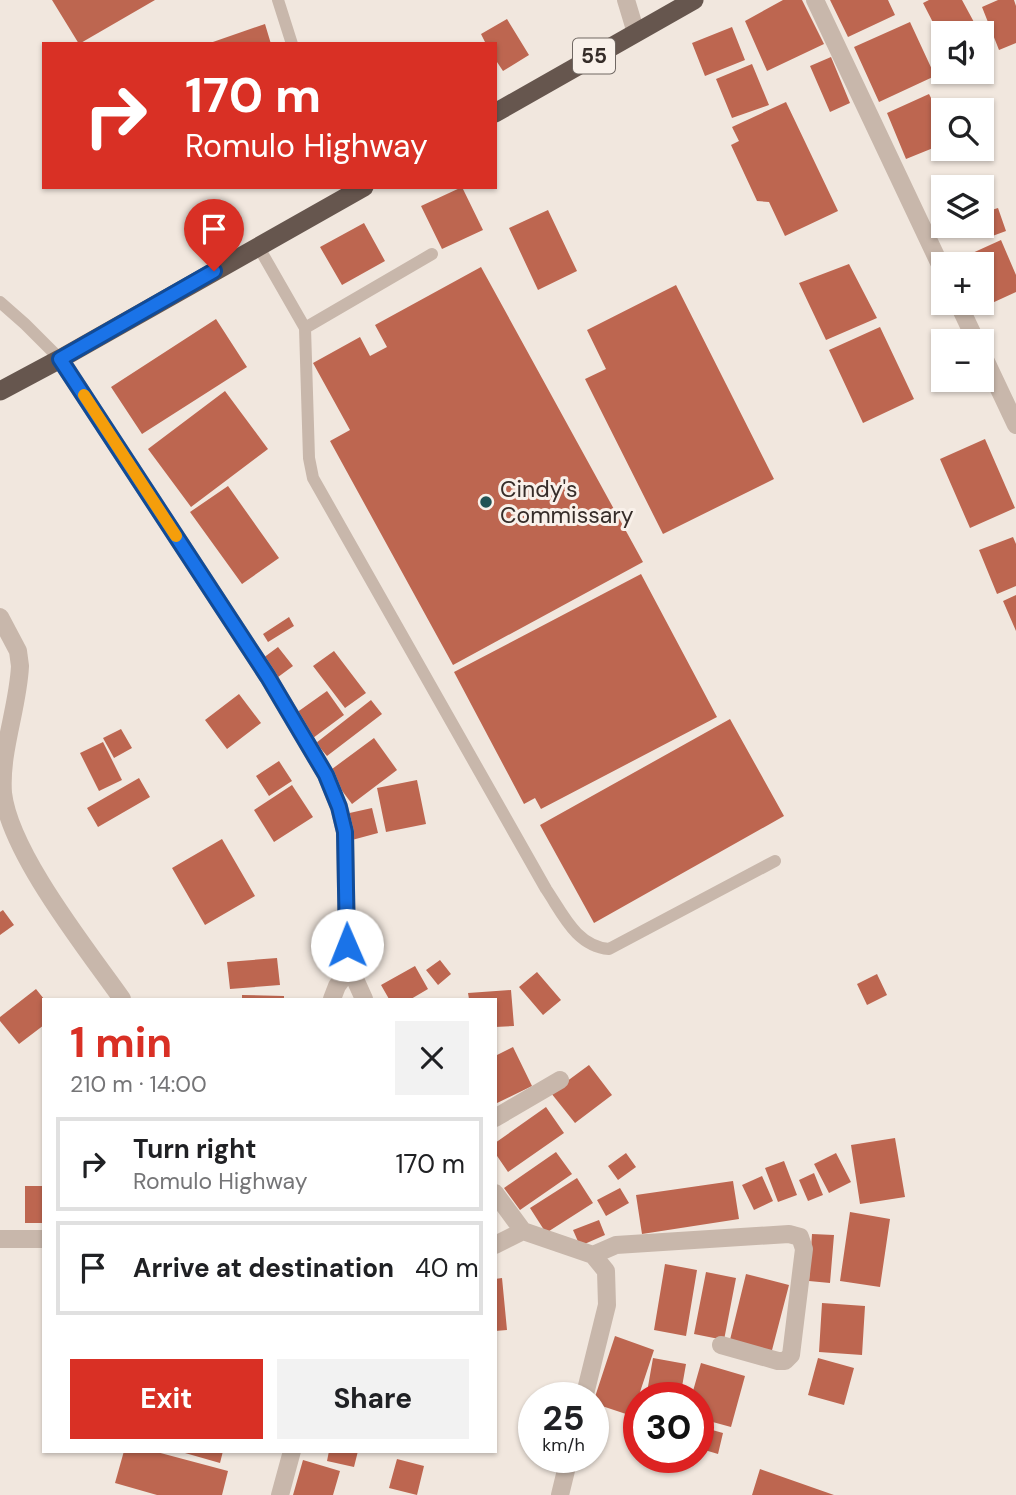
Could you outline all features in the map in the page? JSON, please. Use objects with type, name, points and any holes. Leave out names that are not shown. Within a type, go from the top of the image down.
[{"type":"highway","name":"55","points":[[497,112],[694,0]]},
{"type":"highway","points":[[0,391],[258,246],[340,194],[357,189]]},
{"type":"street","points":[[626,0],[636,33]]},
{"type":"street","points":[[815,0],[934,252]]},
{"type":"street","points":[[60,359],[268,677],[326,775],[339,807],[345,832],[347,945],[350,968],[357,989],[363,998]]},
{"type":"street","points":[[994,378],[1016,425]]},
{"type":"street","points":[[0,617],[18,651],[20,666],[1,771],[3,794],[11,821],[24,852],[43,884],[121,998]]},
{"type":"street","points":[[332,998],[350,968]]},
{"type":"street","points":[[497,1117],[560,1080]]},
{"type":"street","points":[[497,1196],[523,1231],[593,1255],[606,1271],[607,1305],[588,1382]]},
{"type":"street","points":[[497,1244],[523,1231]]},
{"type":"street","points":[[593,1255],[616,1245],[648,1242],[789,1234],[800,1237],[804,1249],[791,1355],[785,1361],[778,1361],[721,1345]]},
{"type":"street","points":[[0,1239],[42,1240]]},
{"type":"street","points":[[279,1495],[291,1453]]},
{"type":"street","points":[[560,1495],[565,1473]]},
{"type":"lane","points":[[278,0],[291,42]]},
{"type":"lane","points":[[258,246],[305,328],[309,458],[313,478],[546,889],[576,933],[588,944],[609,948],[775,861]]},
{"type":"lane","points":[[305,328],[432,254]]},
{"type":"lane","points":[[0,302],[60,359]]},
{"type":"building","points":[[52,0],[155,0],[82,42],[78,42]]},
{"type":"building","points":[[783,0],[802,0],[824,44],[767,71],[745,21]]},
{"type":"building","points":[[830,0],[888,0],[895,15],[848,37]]},
{"type":"building","points":[[929,0],[962,0],[973,21],[932,21],[923,3]]},
{"type":"building","points":[[998,0],[1014,0],[1016,43],[999,50],[994,37],[994,21],[988,21],[982,7]]},
{"type":"building","points":[[507,19],[529,55],[503,71],[497,62],[497,42],[485,42],[481,34]]},
{"type":"building","points":[[910,22],[931,67],[931,78],[879,102],[854,47]]},
{"type":"building","points":[[265,24],[270,42],[213,42]]},
{"type":"building","points":[[732,27],[745,60],[705,76],[692,43]]},
{"type":"building","points":[[831,57],[850,103],[830,112],[810,66]]},
{"type":"building","points":[[752,64],[769,105],[732,118],[716,79]]},
{"type":"building","points":[[929,94],[931,149],[906,159],[887,113]]},
{"type":"building","points":[[786,102],[838,211],[785,236],[769,202],[757,201],[731,145],[739,141],[732,127]]},
{"type":"building","points":[[463,189],[483,230],[442,249],[421,206]]},
{"type":"building","points":[[998,208],[1006,231],[994,235],[994,209]]},
{"type":"building","points":[[548,210],[577,271],[538,290],[509,228]]},
{"type":"building","points":[[364,223],[385,261],[342,285],[320,247]]},
{"type":"building","points":[[1001,240],[1016,275],[1016,292],[994,302],[994,252],[975,252]]},
{"type":"building","points":[[849,264],[877,318],[826,340],[799,283]]},
{"type":"building","name":"Cindy's Commissary","points":[[481,267],[643,562],[453,665],[330,441],[350,430],[313,363],[360,337],[370,356],[387,347],[375,325]]},
{"type":"building","points":[[676,285],[774,479],[663,534],[585,379],[606,369],[587,330]]},
{"type":"building","points":[[216,319],[247,367],[142,434],[111,387]]},
{"type":"building","points":[[880,327],[914,399],[863,423],[829,350]]},
{"type":"building","points":[[225,391],[268,449],[191,507],[148,449]]},
{"type":"building","points":[[985,439],[1015,508],[970,528],[940,459]]},
{"type":"building","points":[[228,486],[279,558],[242,584],[190,512]]},
{"type":"building","points":[[1013,537],[1016,544],[1016,586],[997,594],[979,550]]},
{"type":"building","points":[[641,574],[717,717],[541,809],[535,798],[524,804],[454,672]]},
{"type":"building","points":[[1016,595],[1016,631],[1003,601]]},
{"type":"building","points":[[289,617],[294,626],[268,642],[263,634]]},
{"type":"building","points":[[278,647],[293,666],[270,683],[255,664]]},
{"type":"building","points":[[334,651],[366,693],[345,708],[313,666]]},
{"type":"building","points":[[327,691],[344,715],[313,738],[296,713]]},
{"type":"building","points":[[239,694],[261,723],[227,749],[205,720]]},
{"type":"building","points":[[371,700],[382,714],[327,756],[316,743]]},
{"type":"building","points":[[730,719],[784,816],[594,923],[540,825]]},
{"type":"building","points":[[121,729],[132,748],[114,758],[103,738]]},
{"type":"building","points":[[374,738],[397,770],[352,804],[328,772]]},
{"type":"building","points":[[103,742],[122,780],[99,791],[80,753]]},
{"type":"building","points":[[279,761],[292,781],[269,796],[256,776]]},
{"type":"building","points":[[139,778],[150,797],[98,827],[87,808]]},
{"type":"building","points":[[417,780],[426,824],[386,832],[377,788]]},
{"type":"building","points":[[292,785],[313,817],[274,842],[254,810]]},
{"type":"building","points":[[372,808],[378,833],[352,840],[345,814]]},
{"type":"building","points":[[222,839],[255,896],[205,925],[172,868]]},
{"type":"building","points":[[3,910],[14,925],[0,935],[0,912]]},
{"type":"building","points":[[277,958],[280,985],[230,989],[227,962]]},
{"type":"building","points":[[440,960],[451,974],[438,985],[426,970]]},
{"type":"building","points":[[415,966],[428,989],[413,998],[388,998],[381,985]]},
{"type":"building","points":[[537,972],[561,1000],[543,1015],[519,987]]},
{"type":"building","points":[[877,974],[887,995],[867,1005],[857,984]]},
{"type":"building","points":[[36,989],[43,998],[42,1027],[19,1044],[0,1021],[0,1017]]},
{"type":"building","points":[[511,990],[514,1026],[497,1027],[497,998],[469,998],[468,993]]},
{"type":"building","points":[[242,995],[284,996],[284,998],[242,998]]},
{"type":"building","points":[[513,1047],[532,1086],[497,1103],[497,1055]]},
{"type":"building","points":[[589,1065],[612,1095],[575,1123],[551,1093]]},
{"type":"building","points":[[546,1107],[564,1133],[508,1172],[497,1156],[497,1142]]},
{"type":"building","points":[[895,1138],[905,1197],[860,1204],[851,1145]]},
{"type":"building","points":[[556,1152],[572,1174],[520,1210],[504,1188]]},
{"type":"building","points":[[626,1153],[636,1167],[618,1180],[608,1166]]},
{"type":"building","points":[[836,1153],[851,1182],[829,1193],[814,1164]]},
{"type":"building","points":[[784,1161],[797,1195],[778,1202],[765,1168]]},
{"type":"building","points":[[814,1173],[823,1195],[808,1201],[799,1180]]},
{"type":"building","points":[[762,1176],[773,1201],[754,1210],[742,1185]]},
{"type":"building","points":[[577,1178],[593,1203],[546,1233],[530,1208]]},
{"type":"building","points":[[733,1181],[739,1219],[642,1234],[636,1195]]},
{"type":"building","points":[[25,1186],[42,1186],[42,1223],[25,1223]]},
{"type":"building","points":[[620,1188],[629,1203],[606,1216],[597,1200]]},
{"type":"building","points":[[850,1212],[890,1219],[880,1287],[840,1281]]},
{"type":"building","points":[[599,1220],[605,1235],[580,1246],[573,1230]]},
{"type":"building","points":[[812,1234],[834,1235],[830,1283],[809,1281]]},
{"type":"building","points":[[665,1264],[697,1270],[686,1336],[654,1330]]},
{"type":"building","points":[[706,1272],[736,1278],[724,1340],[694,1334]]},
{"type":"building","points":[[746,1274],[789,1285],[771,1354],[729,1344]]},
{"type":"building","points":[[502,1278],[507,1330],[497,1331],[497,1279]]},
{"type":"building","points":[[822,1303],[865,1306],[862,1355],[819,1352]]},
{"type":"building","points":[[615,1336],[654,1350],[643,1382],[623,1382],[623,1413],[609,1408],[609,1382],[600,1382]]},
{"type":"building","points":[[653,1358],[686,1364],[683,1382],[649,1382]]},
{"type":"building","points":[[818,1358],[854,1368],[844,1405],[808,1395]]},
{"type":"building","points":[[701,1363],[745,1376],[731,1427],[714,1422],[714,1382],[696,1382]]},
{"type":"building","points":[[714,1430],[723,1433],[718,1454],[714,1453]]},
{"type":"building","points":[[123,1453],[160,1453],[228,1471],[222,1495],[157,1495],[115,1483]]},
{"type":"building","points":[[185,1453],[222,1453],[220,1463]]},
{"type":"building","points":[[329,1453],[358,1453],[354,1467],[327,1461]]},
{"type":"building","points":[[397,1459],[424,1466],[417,1495],[389,1488]]},
{"type":"building","points":[[303,1460],[340,1471],[333,1495],[293,1495]]},
{"type":"building","points":[[760,1469],[834,1495],[752,1495]]},
{"type":"slow traffic","points":[[84,395],[176,536]]},
{"type":"place","name":"Cindy's Commissary","points":[[486,502]]},
{"type":"route","points":[[214,271],[60,359],[268,677],[326,775],[339,807],[345,832],[347,945]]}]
